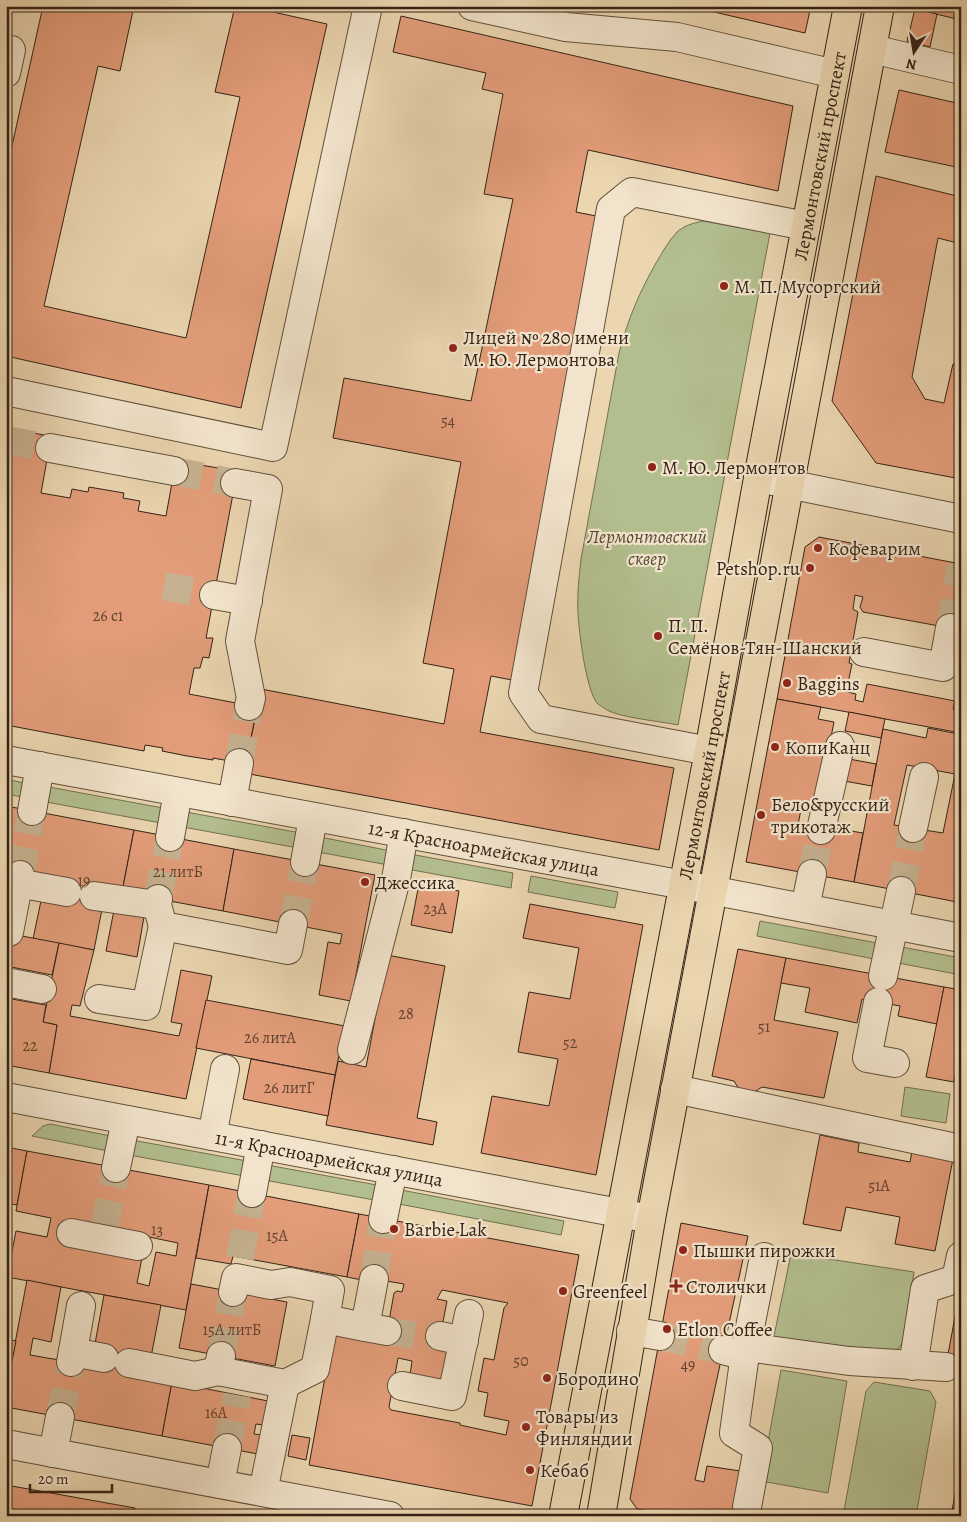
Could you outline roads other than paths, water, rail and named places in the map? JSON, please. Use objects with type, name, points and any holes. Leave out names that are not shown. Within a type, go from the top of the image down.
[{"type":"main road","name":"Лермонтовский проспект","points":[[563,1516],[684,885],[758,478],[848,6]]},
{"type":"main road","name":"Лермонтовский проспект","points":[[600,1516],[651,1219],[880,6]]},
{"type":"street","points":[[6,391],[273,447],[368,6]]},
{"type":"street","points":[[472,6],[566,27],[677,37],[835,74]]},
{"type":"street","points":[[6,49],[11,50],[6,73]]},
{"type":"street","points":[[872,49],[961,70]]},
{"type":"street","points":[[709,752],[541,719],[523,693],[612,209],[632,192],[806,226]]},
{"type":"street","points":[[50,448],[174,471]]},
{"type":"street","points":[[758,478],[961,519]]},
{"type":"street","points":[[235,483],[268,489],[240,640],[251,698],[249,706]]},
{"type":"street","points":[[214,595],[248,602]]},
{"type":"street","points":[[864,652],[943,667],[950,628]]},
{"type":"street","points":[[821,830],[840,746]]},
{"type":"street","name":"12-я Красноармейская улица","points":[[6,760],[961,938]]},
{"type":"street","points":[[232,802],[239,763]]},
{"type":"street","points":[[32,811],[40,766]]},
{"type":"street","points":[[914,828],[924,777]]},
{"type":"street","points":[[170,837],[178,792]]},
{"type":"street","points":[[305,862],[313,818]]},
{"type":"street","points":[[352,1050],[396,879],[404,833]]},
{"type":"street","points":[[805,908],[812,874]]},
{"type":"street","points":[[9,932],[15,880],[67,892]]},
{"type":"street","points":[[896,1063],[867,1058],[901,891]]},
{"type":"street","points":[[94,896],[159,910],[288,950],[293,924]]},
{"type":"street","points":[[99,999],[146,1006],[159,910]]},
{"type":"street","points":[[6,982],[42,989]]},
{"type":"street","points":[[212,1136],[225,1069]]},
{"type":"street","points":[[676,1089],[961,1149]]},
{"type":"street","name":"11-я Красноармейская улица","points":[[6,1098],[651,1219]]},
{"type":"street","points":[[116,1168],[126,1120]]},
{"type":"street","points":[[252,1194],[261,1145]]},
{"type":"street","points":[[383,1219],[392,1170]]},
{"type":"street","points":[[72,1233],[103,1233],[138,1246]]},
{"type":"street","points":[[913,1366],[925,1289],[956,1279],[961,1256]]},
{"type":"street","points":[[747,1507],[758,1448],[734,1434],[738,1351],[764,1257]]},
{"type":"street","points":[[82,1306],[72,1358],[117,1361],[195,1376],[229,1374],[285,1384],[315,1369],[330,1290],[290,1282],[271,1285],[236,1276]]},
{"type":"street","points":[[324,1319],[376,1329],[374,1279]]},
{"type":"street","points":[[402,1386],[452,1396],[452,1338],[469,1314]]},
{"type":"street","points":[[631,1331],[660,1336]]},
{"type":"street","points":[[738,1351],[913,1366],[946,1367]]},
{"type":"street","points":[[263,1492],[285,1384]]},
{"type":"street","points":[[53,1453],[60,1417]]},
{"type":"street","points":[[6,1444],[390,1516]]},
{"type":"street","points":[[220,1484],[227,1448]]},
{"type":"tunnel","points":[[6,440],[50,448]]},
{"type":"tunnel","points":[[174,471],[235,483]]},
{"type":"tunnel","points":[[950,628],[961,566]]},
{"type":"tunnel","points":[[164,586],[214,595]]},
{"type":"tunnel","points":[[239,763],[249,706]]},
{"type":"tunnel","points":[[20,875],[32,811]]},
{"type":"tunnel","points":[[901,891],[913,828]]},
{"type":"tunnel","points":[[812,874],[821,830]]},
{"type":"tunnel","points":[[158,899],[170,837]]},
{"type":"tunnel","points":[[293,924],[305,862]]},
{"type":"tunnel","points":[[104,1228],[116,1168]]},
{"type":"tunnel","points":[[240,1258],[252,1193]]},
{"type":"tunnel","points":[[374,1279],[383,1219]]},
{"type":"tunnel","points":[[221,1356],[233,1292]]},
{"type":"tunnel","points":[[387,1331],[418,1336],[440,1336]]},
{"type":"tunnel","points":[[660,1336],[723,1350]]},
{"type":"tunnel","points":[[60,1417],[71,1362]]},
{"type":"tunnel","points":[[227,1448],[237,1395]]},
{"type":"place","name":"М. П. Мусоргский","points":[[724,286]]},
{"type":"place","name":"Лицей № 280 имени М. Ю. Лермонтова","points":[[453,348]]},
{"type":"place","name":"М. Ю. Лермонтов","points":[[652,467]]},
{"type":"place","name":"Кофеварим","points":[[818,548]]},
{"type":"place","name":"Petshop.ru","points":[[810,568]]},
{"type":"place","name":"П. П. Семёнов-Тян-Шанский","points":[[658,636]]},
{"type":"place","name":"Baggins","points":[[787,683]]},
{"type":"place","name":"КопиКанц","points":[[775,747]]},
{"type":"place","name":"Бело&русский трикотаж","points":[[761,815]]},
{"type":"place","name":"Джессика","points":[[365,882]]},
{"type":"place","name":"Barbie Lak","points":[[394,1229]]},
{"type":"place","name":"Пышки пирожки","points":[[683,1250]]},
{"type":"place","name":"Столички","points":[[676,1286]]},
{"type":"place","name":"Greenfeel","points":[[563,1291]]},
{"type":"place","name":"Etlon Coffee","points":[[667,1329]]},
{"type":"place","name":"Бородино","points":[[547,1378]]},
{"type":"place","name":"Товары из Финляндии","points":[[526,1427]]},
{"type":"place","name":"Кебаб","points":[[530,1470]]},
{"type":"park label","name":"Лермонтовский сквер","points":[[647,547]]}]
